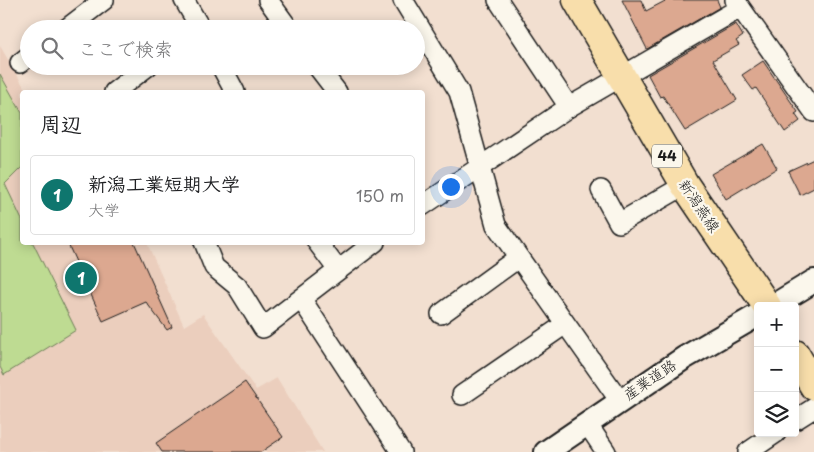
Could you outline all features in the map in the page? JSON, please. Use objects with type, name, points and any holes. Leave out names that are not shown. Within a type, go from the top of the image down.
[{"type":"main road","name":"新潟燕線","points":[[578,0],[685,185],[764,302]]},
{"type":"main road","points":[[799,361],[814,386]]},
{"type":"street","points":[[78,20],[104,0]]},
{"type":"street","points":[[184,0],[195,20]]},
{"type":"street","points":[[268,0],[282,20]]},
{"type":"street","points":[[403,0],[415,20]]},
{"type":"street","points":[[498,0],[569,108]]},
{"type":"street","points":[[425,204],[569,108],[738,4],[814,112]]},
{"type":"street","points":[[425,36],[459,92],[478,167],[496,225],[564,325],[620,401]]},
{"type":"street","points":[[121,90],[135,86],[142,75]]},
{"type":"street","points":[[226,75],[234,90]]},
{"type":"street","points":[[324,75],[335,90]]},
{"type":"street","points":[[601,190],[619,223],[685,185]]},
{"type":"street","points":[[205,245],[214,267],[237,286],[263,328],[302,300],[371,245]]},
{"type":"street","points":[[319,245],[338,270]]},
{"type":"street","points":[[441,314],[518,258]]},
{"type":"street","points":[[780,302],[814,281]]},
{"type":"street","points":[[302,300],[401,452]]},
{"type":"street","name":"産業道路","points":[[546,452],[684,358],[754,317]]},
{"type":"street","points":[[462,395],[564,325]]},
{"type":"street","points":[[799,417],[814,408]]},
{"type":"street","points":[[588,425],[606,452]]},
{"type":"street","points":[[748,452],[770,437]]},
{"type":"shaded area","points":[[0,46],[26,90],[20,90],[20,245],[148,245],[184,326],[203,314],[256,390],[277,378],[323,452],[0,452]]},
{"type":"green space","points":[[0,74],[20,109],[20,169],[5,184],[20,216],[20,245],[34,245],[76,330],[4,375],[0,367]]},
{"type":"building","points":[[622,0],[641,0],[646,11],[667,0],[717,0],[720,7],[647,49]]},
{"type":"building","points":[[736,24],[743,36],[736,41],[739,45],[713,60],[737,100],[685,131],[663,96],[660,97],[648,75]]},
{"type":"building","points":[[763,61],[798,112],[795,114],[800,121],[785,132],[756,88],[753,90],[742,75]]},
{"type":"building","points":[[763,144],[777,168],[726,199],[711,174]]},
{"type":"building","points":[[814,159],[814,188],[800,195],[788,171]]},
{"type":"building","points":[[68,245],[135,245],[172,327],[167,330],[146,302],[103,321]]},
{"type":"building","points":[[245,382],[283,437],[261,452],[162,452],[156,443]]},
{"type":"place","name":"新潟工業短期大学","points":[[81,278]]}]
